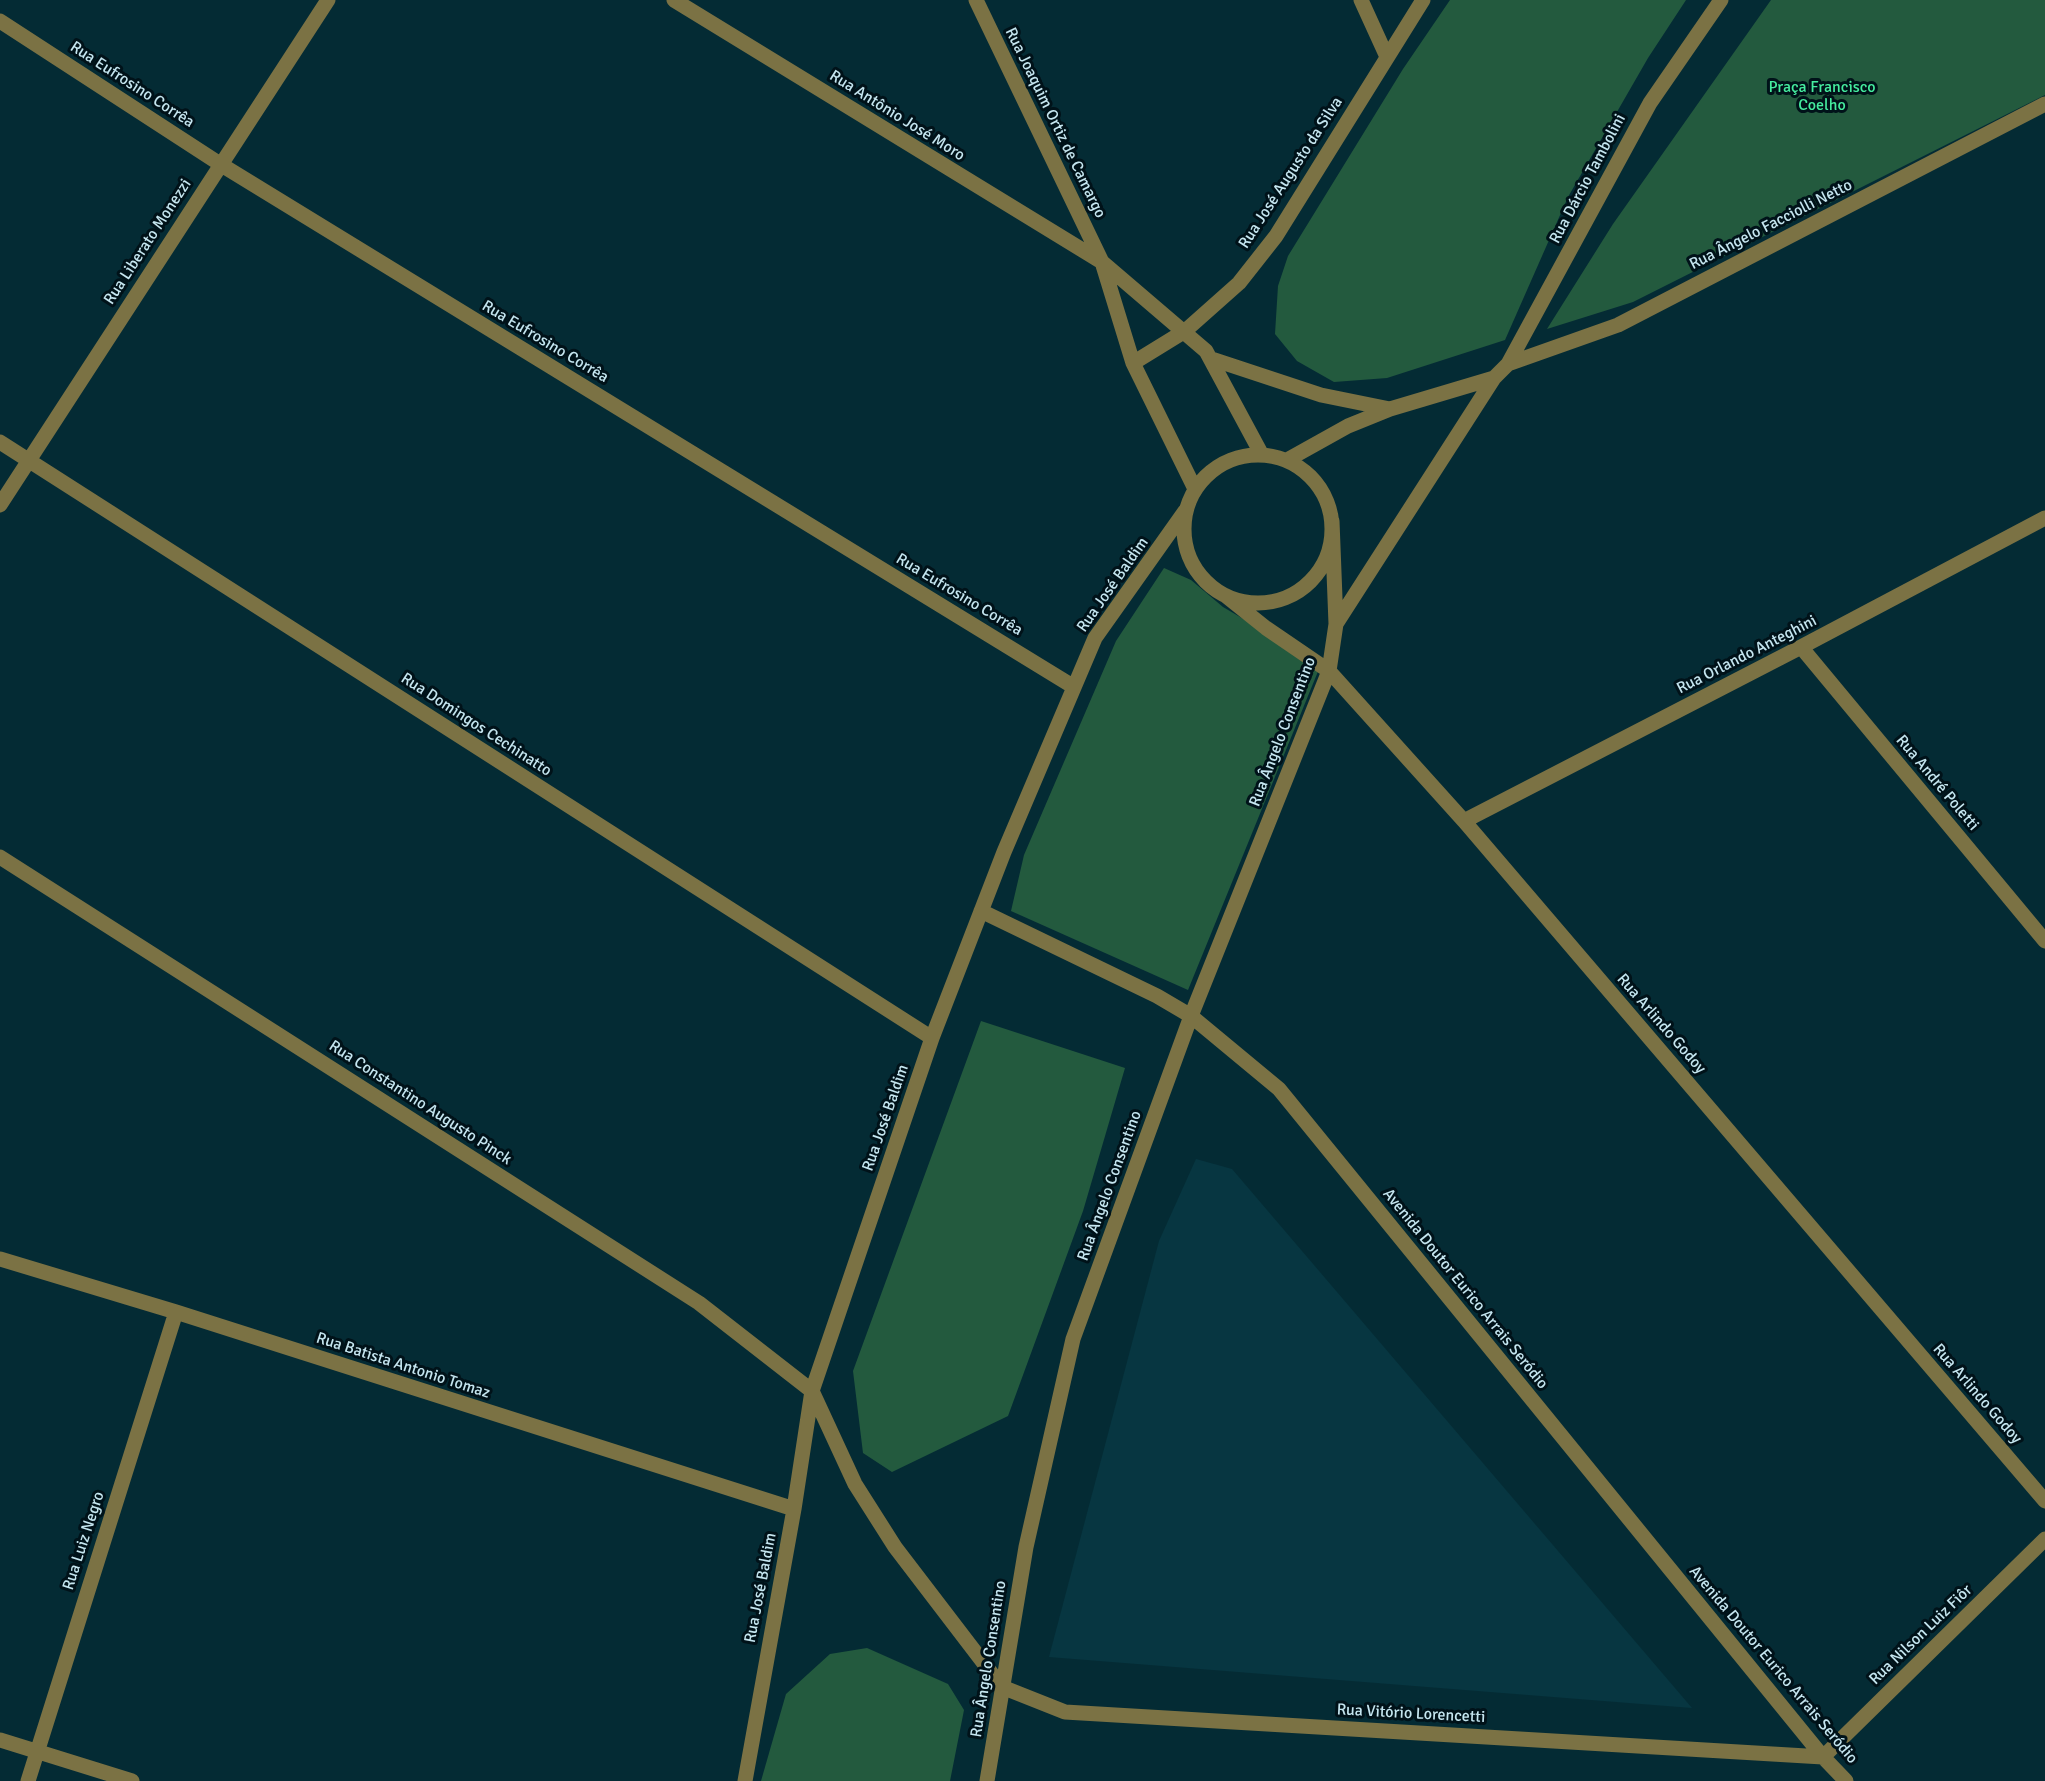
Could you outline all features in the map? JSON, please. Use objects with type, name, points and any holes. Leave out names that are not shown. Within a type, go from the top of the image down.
[{"type":"street","name":"Rua Liberato Monezzi","points":[[0,504],[328,0]]},
{"type":"street","name":"Rua Antônio José Moro","points":[[674,0],[1102,262]]},
{"type":"street","name":"Rua Joaquim Ortiz de Camargo","points":[[976,0],[1102,262],[1133,363],[1195,489]]},
{"type":"street","points":[[1361,0],[1387,57]]},
{"type":"street","name":"Rua José Augusto da Silva","points":[[1133,363],[1185,331],[1239,283],[1276,236],[1423,0]]},
{"type":"street","name":"Rua Dárcio Tambolini","points":[[1494,378],[1508,364],[1650,103],[1721,0]]},
{"type":"street","name":"Rua Eufrosino Corrêa","points":[[0,21],[220,164],[1074,687]]},
{"type":"street","name":"Rua Ângelo Facciolli Netto","points":[[1508,364],[1618,325],[2045,104]]},
{"type":"street","name":"Rua Joaquim Ortiz de Camargo","points":[[1102,262],[1185,331],[1212,359]]},
{"type":"street","points":[[1212,359],[1321,395],[1390,410]]},
{"type":"street","points":[[1212,359],[1262,455]]},
{"type":"street","points":[[1287,460],[1348,426],[1390,410],[1494,378]]},
{"type":"street","name":"Rua Ângelo Consentino","points":[[1336,624],[1494,378]]},
{"type":"street","name":"Rua Domingos Cechinatto","points":[[0,442],[932,1038]]},
{"type":"street","points":[[1262,455],[1287,460],[1317,485],[1327,502],[1332,521],[1330,547],[1319,571],[1301,589],[1278,600],[1252,603],[1226,596],[1205,581],[1191,561],[1184,536],[1185,511],[1195,489],[1207,474],[1223,462],[1242,456],[1262,455]]},
{"type":"street","name":"Rua José Baldim","points":[[745,1781],[794,1509],[812,1391],[932,1038],[981,911],[1095,638],[1185,511]]},
{"type":"street","name":"Rua Orlando Anteghini","points":[[1464,821],[2045,518]]},
{"type":"street","name":"Rua Ângelo Consentino","points":[[987,1781],[1026,1547],[1073,1339],[1191,1016],[1329,671],[1336,624],[1332,521]]},
{"type":"street","name":"Rua Arlindo Godoy","points":[[1226,596],[1266,628],[1329,671],[1464,821],[2045,1501]]},
{"type":"street","name":"Rua André Poletti","points":[[1801,647],[2045,941]]},
{"type":"street","name":"Rua Constantino Augusto Pinck","points":[[0,856],[699,1303],[812,1391]]},
{"type":"street","name":"Avenida Doutor Eurico Arrais Seródio","points":[[981,911],[1158,996],[1191,1016],[1279,1089],[1823,1757],[1846,1781]]},
{"type":"street","name":"Rua Batista Antonio Tomaz","points":[[0,1259],[176,1312],[794,1509]]},
{"type":"street","name":"Rua Luiz Negro","points":[[28,1781],[176,1312]]},
{"type":"street","points":[[812,1391],[855,1484],[895,1547],[1002,1687]]},
{"type":"street","name":"Rua Nilson Luiz Fiôr","points":[[1823,1757],[2045,1539]]},
{"type":"street","name":"Rua Vitório Lorencetti","points":[[1002,1687],[1065,1712],[1823,1757]]},
{"type":"street","points":[[0,1740],[132,1781]]},
{"type":"shaded area","points":[[1196,1159],[1232,1169],[1692,1708],[1049,1657],[1159,1241]]},
{"type":"green space","points":[[1450,0],[1686,0],[1648,58],[1568,197],[1505,340],[1387,378],[1334,382],[1297,361],[1275,334],[1278,286],[1288,256],[1403,69]]},
{"type":"green space","name":"Praça Francisco Coelho","points":[[1771,0],[2045,0],[2045,95],[1633,302],[1547,329],[1613,224]]},
{"type":"green space","points":[[1164,568],[1191,580],[1223,607],[1269,634],[1319,669],[1188,990],[1011,911],[1024,855],[1116,641]]},
{"type":"green space","points":[[981,1021],[1125,1068],[1083,1211],[1008,1416],[892,1472],[863,1453],[853,1371]]},
{"type":"green space","points":[[867,1648],[948,1684],[964,1710],[950,1781],[761,1781],[786,1694],[830,1654]]}]
